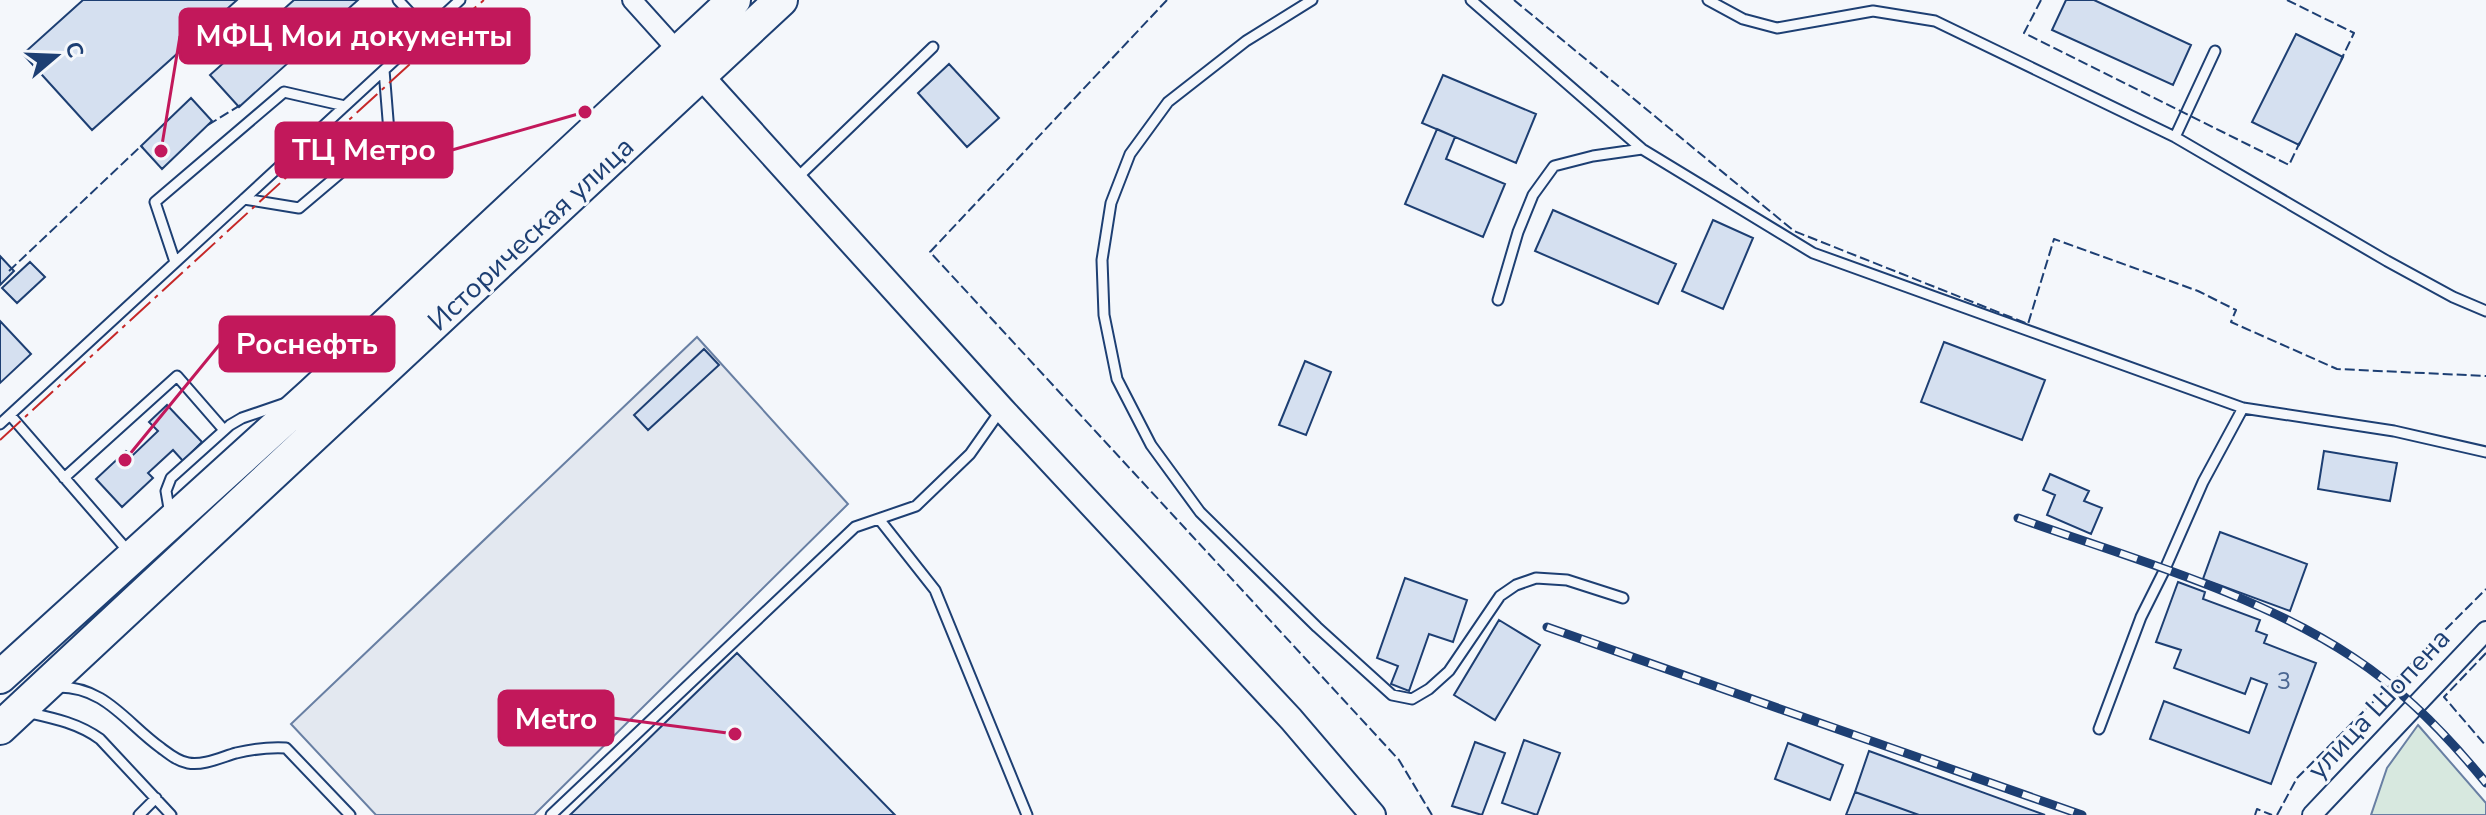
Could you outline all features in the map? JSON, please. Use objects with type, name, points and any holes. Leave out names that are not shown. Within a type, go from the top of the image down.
[{"type":"highway","name":"Историческая улица","points":[[0,677],[312,394],[734,0]]},
{"type":"highway","name":"Историческая улица","points":[[10,720],[781,0]]},
{"type":"main road","points":[[678,51],[1002,409],[1291,719],[1373,815]]},
{"type":"street","points":[[632,0],[678,51]]},
{"type":"street","name":"улица Шопена","points":[[2312,815],[2486,631]]},
{"type":"lane","points":[[398,0],[427,31]]},
{"type":"lane","points":[[0,424],[460,0]]},
{"type":"lane","points":[[1312,0],[1246,41],[1168,102],[1130,154],[1111,203],[1102,260],[1104,315],[1117,379],[1151,445],[1200,512],[1317,627],[1392,695],[1412,699],[1429,689],[1449,671],[1500,596],[1516,585],[1536,578],[1567,580],[1623,598]]},
{"type":"lane","points":[[1471,0],[1642,149],[1813,253],[2243,408],[2394,431],[2486,452]]},
{"type":"lane","points":[[1708,0],[1743,19],[1777,28],[1873,11],[1935,21],[2175,137],[2387,261],[2486,311]]},
{"type":"lane","points":[[795,180],[933,47]]},
{"type":"lane","points":[[2175,137],[2215,51]]},
{"type":"lane","points":[[244,199],[299,208],[389,132],[384,70]]},
{"type":"lane","points":[[175,262],[155,202],[284,92],[345,106]]},
{"type":"lane","points":[[1498,300],[1518,232],[1533,195],[1554,166],[1593,156],[1642,149]]},
{"type":"lane","points":[[64,478],[177,376],[224,430]]},
{"type":"lane","points":[[171,521],[166,491],[171,478],[224,430],[242,418],[312,394]]},
{"type":"lane","points":[[2099,729],[2141,617],[2203,482],[2243,408]]},
{"type":"lane","points":[[551,815],[855,527],[916,506],[970,454],[1002,409]]},
{"type":"lane","points":[[10,415],[132,556]]},
{"type":"lane","points":[[879,519],[935,590],[1027,815]]},
{"type":"lane","points":[[45,687],[75,686],[101,697],[153,743],[173,758],[189,764],[265,747],[286,748],[350,815]]},
{"type":"lane","points":[[10,720],[64,721],[88,730],[171,815]]},
{"type":"lane","points":[[139,815],[156,798]]},
{"type":"shaded area","points":[[697,337],[848,504],[534,815],[376,815],[291,724]]},
{"type":"shaded area","points":[[2418,725],[2486,803],[2486,815],[2371,815],[2387,768]]},
{"type":"building","points":[[83,0],[237,0],[92,130],[23,54]]},
{"type":"building","points":[[294,0],[358,0],[239,107],[210,75]]},
{"type":"building","points":[[2066,0],[2094,0],[2191,45],[2173,85],[2052,30]]},
{"type":"building","points":[[2296,34],[2343,57],[2299,145],[2252,122]]},
{"type":"building","points":[[949,64],[999,118],[967,147],[918,93]]},
{"type":"building","points":[[1443,75],[1536,114],[1516,163],[1422,123]]},
{"type":"building","points":[[191,98],[212,121],[162,169],[141,146]]},
{"type":"building","points":[[1437,129],[1455,137],[1446,159],[1505,184],[1483,237],[1405,204]]},
{"type":"building","points":[[1553,210],[1676,264],[1658,304],[1535,251]]},
{"type":"building","points":[[1713,220],[1753,238],[1723,309],[1682,291]]},
{"type":"building","points":[[0,256],[14,271],[0,285]]},
{"type":"building","points":[[30,262],[45,277],[17,303],[2,288]]},
{"type":"building","points":[[0,321],[31,354],[0,383]]},
{"type":"building","points":[[1944,342],[2045,380],[2022,440],[1921,402]]},
{"type":"building","points":[[704,349],[719,365],[648,430],[634,415]]},
{"type":"building","points":[[1305,361],[1331,372],[1306,435],[1279,425]]},
{"type":"building","points":[[167,405],[202,442],[183,461],[173,450],[148,473],[153,478],[122,507],[96,479],[126,451],[132,456],[158,431],[149,422]]},
{"type":"building","points":[[2324,451],[2397,463],[2390,501],[2318,489]]},
{"type":"building","points":[[2050,474],[2089,491],[2084,501],[2102,508],[2091,534],[2047,515],[2055,495],[2043,490]]},
{"type":"building","points":[[2220,532],[2307,564],[2290,611],[2203,579]]},
{"type":"building","points":[[1405,578],[1467,600],[1453,642],[1429,634],[1409,691],[1391,684],[1398,666],[1377,658]]},
{"type":"building","points":[[2178,582],[2205,592],[2203,599],[2260,620],[2256,631],[2267,635],[2264,643],[2316,663],[2271,784],[2150,739],[2164,701],[2249,733],[2267,684],[2251,678],[2245,694],[2174,668],[2181,650],[2156,642]]},
{"type":"building","points":[[1499,620],[1540,645],[1495,720],[1454,695]]},
{"type":"building","points":[[737,653],[895,815],[570,815]]},
{"type":"building","points":[[1524,740],[1560,753],[1537,815],[1502,803]]},
{"type":"building","points":[[1475,742],[1505,753],[1482,815],[1452,806]]},
{"type":"building","points":[[1788,743],[1843,765],[1830,800],[1775,779]]},
{"type":"building","points":[[1869,751],[2045,815],[1919,815],[1855,792]]},
{"type":"building","points":[[1855,792],[1919,815],[1846,815]]},
{"type":"building","points":[[1855,792],[1919,815],[1846,815]]},
{"type":"railway","points":[[2018,518],[2190,578],[2316,635],[2354,658],[2408,700],[2441,731],[2486,783]]},
{"type":"railway","points":[[1547,627],[2082,815]]},
{"type":"fence","points":[[1167,0],[930,252],[1399,760],[1432,815]]},
{"type":"fence","points":[[1514,0],[1794,231],[2028,324],[2054,239],[2198,291],[2236,310],[2231,322],[2337,369],[2486,376]]},
{"type":"fence","points":[[2041,0],[2024,33],[2289,165],[2300,142]]},
{"type":"fence","points":[[2287,0],[2354,33],[2341,60]]},
{"type":"fence","points":[[208,125],[242,104]]},
{"type":"fence","points":[[9,271],[141,146],[143,148]]},
{"type":"fence","points":[[2277,815],[2297,778],[2486,589]]},
{"type":"fence","points":[[2486,653],[2444,697],[2486,746]]},
{"type":"fence","points":[[2255,815],[2257,809],[2272,815]]},
{"type":"power","points":[[0,440],[423,52],[484,0]]},
{"type":"place","name":"ТЦ Метро","points":[[585,112]]},
{"type":"place","name":"МФЦ Мои документы","points":[[161,151]]},
{"type":"place","name":"Роснефть","points":[[125,460]]},
{"type":"place","name":"Metro","points":[[735,734]]}]
